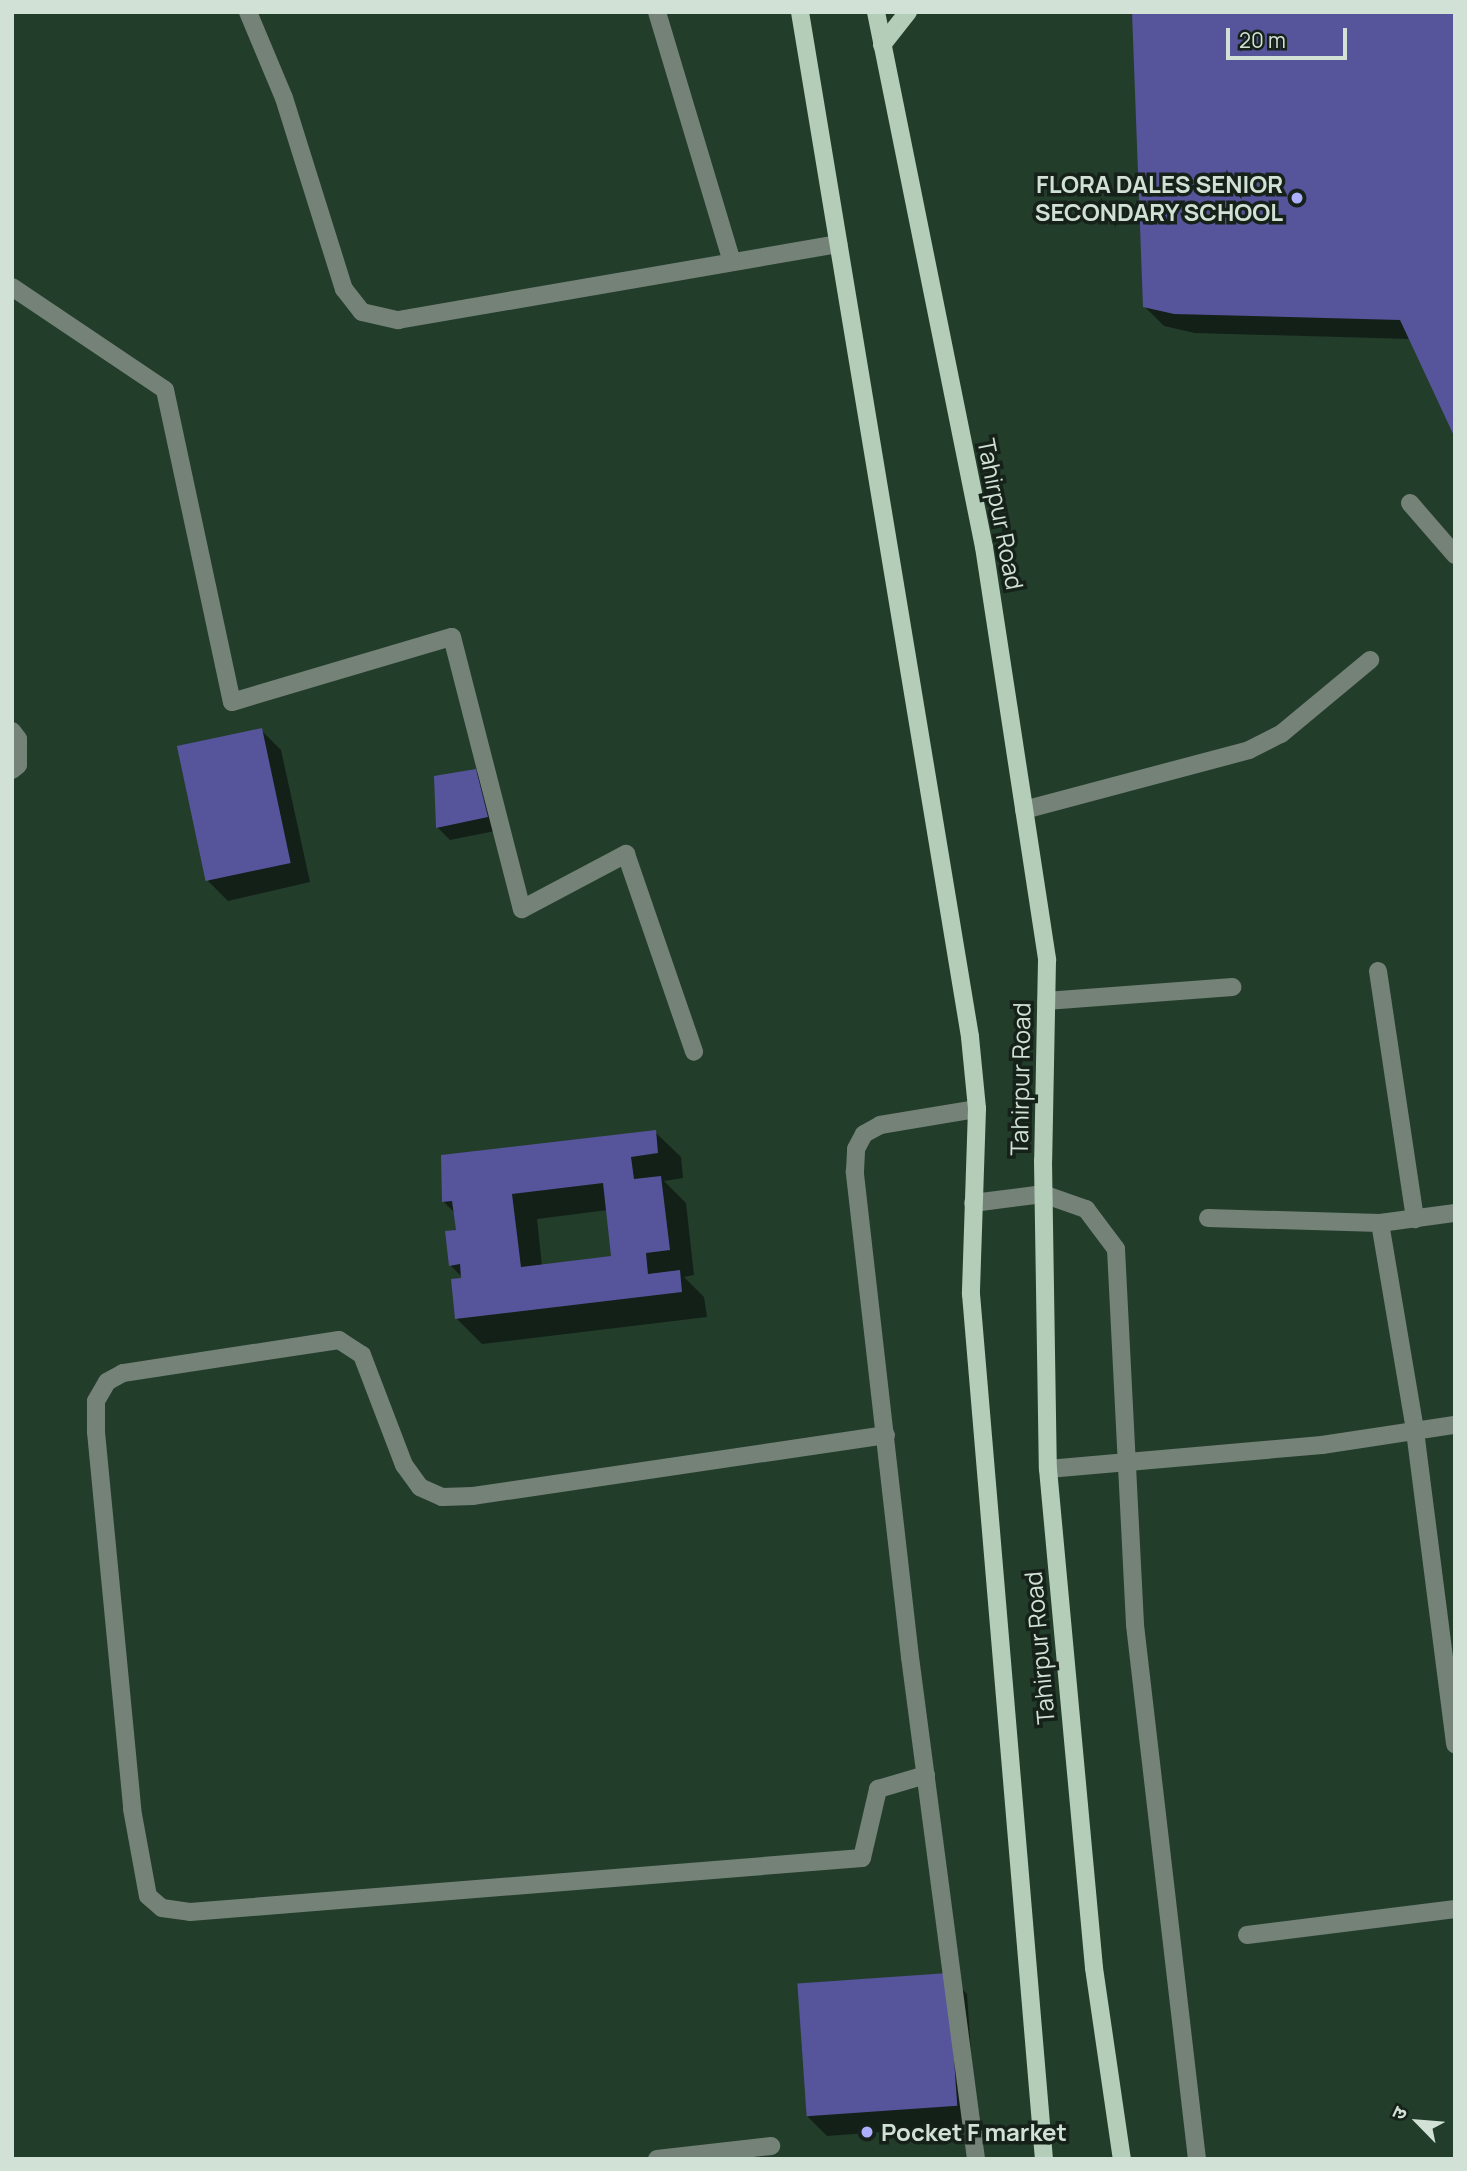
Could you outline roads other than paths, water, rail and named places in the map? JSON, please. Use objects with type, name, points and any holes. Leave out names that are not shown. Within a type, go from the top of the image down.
[{"type":"main road","name":"Tahirpur Road","points":[[800,12],[970,1037],[977,1109],[971,1294],[1044,2159]]},
{"type":"main road","name":"Tahirpur Road","points":[[876,12],[984,547],[1046,960],[1043,1195],[1048,1469],[1094,1968],[1122,2159]]},
{"type":"main road","points":[[882,45],[908,12]]},
{"type":"street","points":[[248,12],[284,97],[344,289],[362,312],[398,320],[838,244]]},
{"type":"street","points":[[657,12],[732,262]]},
{"type":"street","points":[[12,287],[164,390],[232,702],[452,638],[522,909],[626,854],[694,1052]]},
{"type":"street","points":[[1410,503],[1455,555]]},
{"type":"street","points":[[1024,810],[1249,750],[1282,734],[1370,660]]},
{"type":"street","points":[[12,731],[18,739],[18,765],[12,769]]},
{"type":"street","points":[[1378,971],[1415,1219]]},
{"type":"street","points":[[1046,1001],[1232,987]]},
{"type":"street","points":[[976,2159],[926,1775],[856,1149],[864,1134],[880,1125],[977,1109]]},
{"type":"street","points":[[973,1203],[1043,1195],[1086,1209],[1116,1249],[1136,1625],[1197,2159]]},
{"type":"street","points":[[1208,1218],[1380,1223],[1455,1213]]},
{"type":"street","points":[[1380,1223],[1452,1671],[1455,1744]]},
{"type":"street","points":[[886,1435],[473,1496],[442,1497],[420,1487],[404,1465],[362,1355],[339,1340],[124,1373],[107,1382],[96,1401],[96,1432],[132,1809],[148,1896],[162,1908],[190,1912],[862,1858],[878,1789],[926,1775]]},
{"type":"street","points":[[1048,1469],[1322,1445],[1455,1425]]},
{"type":"street","points":[[1247,1935],[1455,1909]]},
{"type":"street","points":[[657,2159],[771,2146]]},
{"type":"place","name":"FLORA DALES SENIOR SECONDARY SCHOOL","points":[[1297,198]]},
{"type":"place","name":"Pocket F market","points":[[867,2132]]}]
